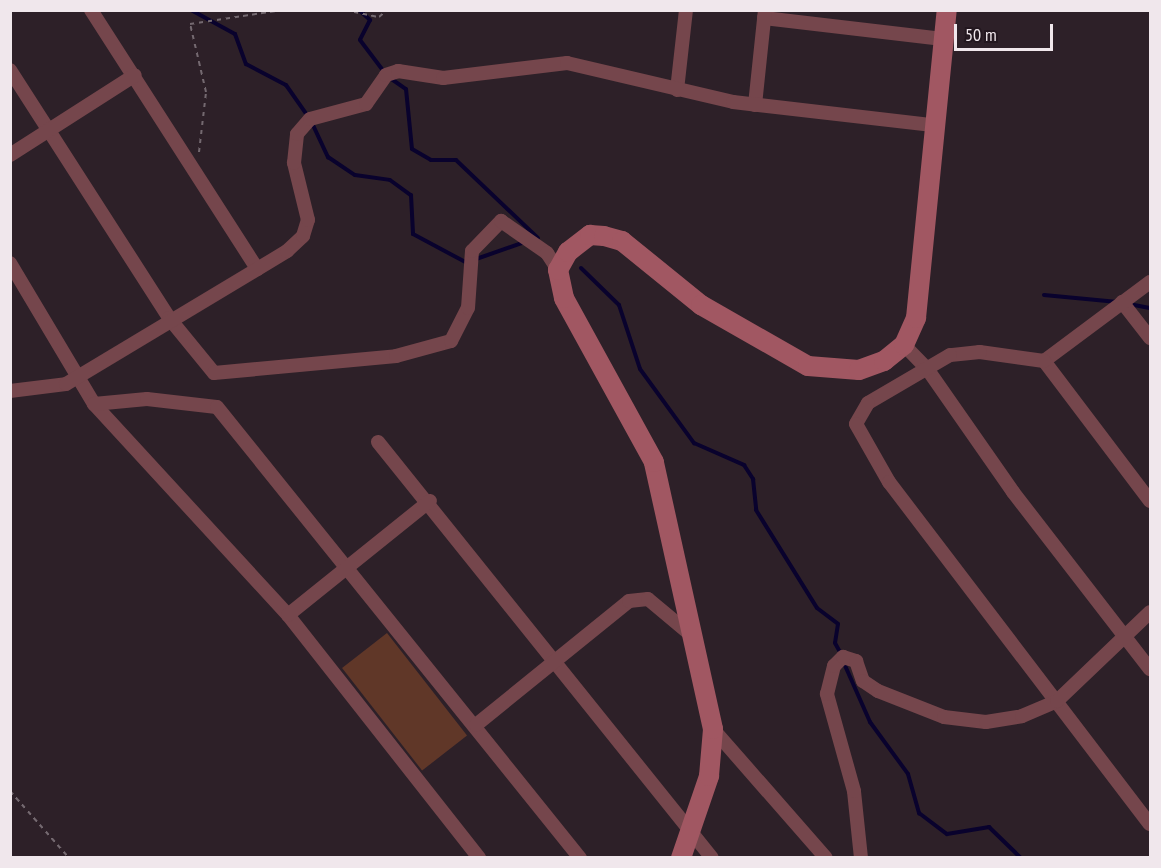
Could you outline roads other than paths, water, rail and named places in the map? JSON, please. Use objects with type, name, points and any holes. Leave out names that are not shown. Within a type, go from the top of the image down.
[{"type":"main road","points":[[681,858],[692,834],[709,776],[713,729],[654,462],[564,298],[562,263],[590,235],[622,241],[701,305],[808,366],[859,370],[884,361],[904,345],[916,318],[923,269],[933,125],[947,10]]},
{"type":"street","points":[[91,10],[135,75],[257,269]]},
{"type":"street","points":[[677,90],[686,10]]},
{"type":"street","points":[[755,105],[764,14],[944,39]]},
{"type":"street","points":[[10,392],[66,384],[169,318],[257,269],[303,236],[308,220],[294,163],[297,134],[310,119],[366,104],[387,75],[398,71],[443,78],[567,63],[677,90],[755,105],[933,125]]},
{"type":"street","points":[[10,69],[169,318],[205,365],[222,376],[427,351],[458,334],[468,308],[472,251],[501,221],[562,263]]},
{"type":"street","points":[[10,155],[50,133],[135,75]]},
{"type":"street","points":[[10,263],[80,376],[94,404],[288,615],[479,858]]},
{"type":"street","points":[[1150,282],[1044,361],[963,352],[928,370],[868,404],[858,415],[857,434],[1150,824]]},
{"type":"street","points":[[1122,302],[1150,338]]},
{"type":"street","points":[[904,345],[928,370],[1013,492],[1150,669]]},
{"type":"street","points":[[1044,361],[1150,501]]},
{"type":"street","points":[[94,404],[147,399],[217,407],[351,567],[580,858]]},
{"type":"street","points":[[378,442],[430,501],[559,660],[712,858]]},
{"type":"street","points":[[288,615],[351,567],[430,501]]},
{"type":"street","points":[[476,725],[629,601],[648,599],[692,635]]},
{"type":"street","points":[[861,858],[854,791],[827,694],[834,666],[843,657],[856,661],[869,686],[944,717],[986,722],[1022,716],[1057,701],[1124,634],[1150,612]]},
{"type":"street","points":[[713,729],[826,858]]},
{"type":"waterway","points":[[191,10],[235,34],[246,64],[286,85],[308,117]]},
{"type":"waterway","points":[[359,10],[370,20],[360,40],[385,73]]},
{"type":"waterway","points":[[390,78],[406,89],[412,149],[431,160],[456,160],[538,238]]},
{"type":"waterway","points":[[312,123],[328,157],[355,175],[390,180],[411,195],[413,234],[467,263]]},
{"type":"waterway","points":[[476,259],[525,242]]},
{"type":"waterway","points":[[581,268],[619,305],[640,369],[694,443],[744,465],[753,479],[756,510],[817,608],[838,624],[835,643],[841,654]]},
{"type":"waterway","points":[[1044,295],[1118,302]]},
{"type":"waterway","points":[[1129,304],[1150,308]]},
{"type":"waterway","points":[[843,661],[870,722],[908,774],[919,813],[947,834],[989,827],[1021,858]]}]
